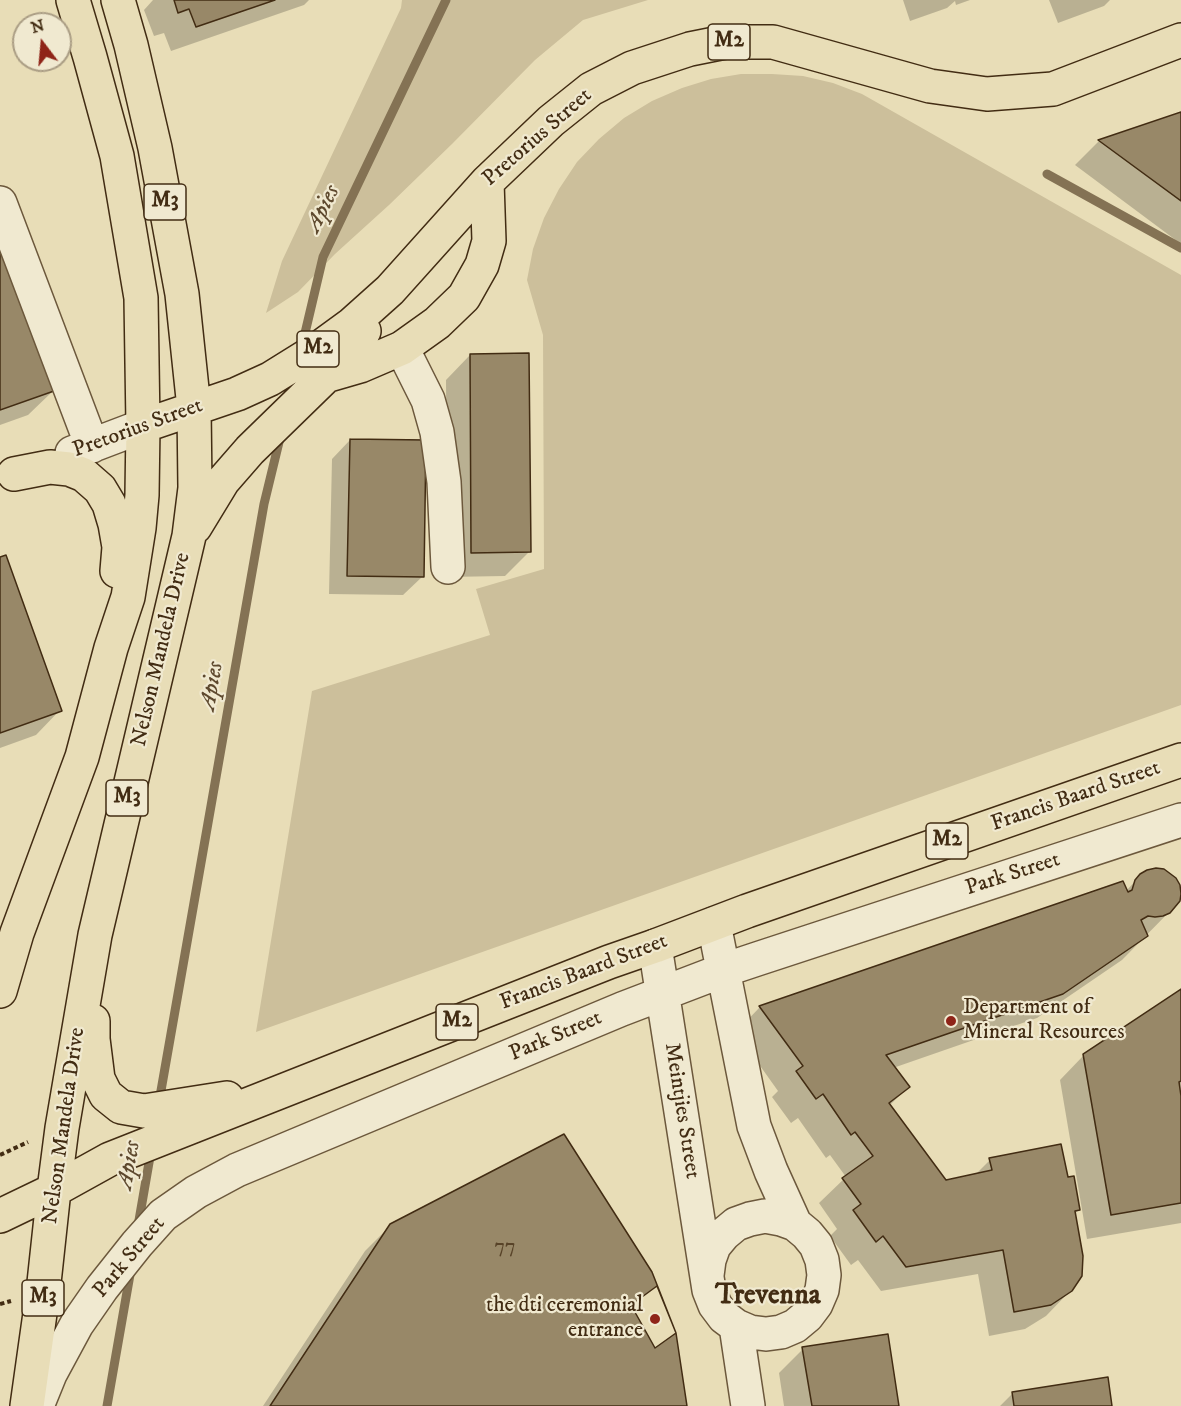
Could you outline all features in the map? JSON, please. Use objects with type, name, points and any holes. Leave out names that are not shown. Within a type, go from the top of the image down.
[{"type":"main road","name":"Nelson Mandela Drive","points":[[0,991],[17,933],[82,757],[111,648],[128,597],[142,495],[141,298],[138,276],[117,156],[73,0]]},
{"type":"main road","name":"Nelson Mandela Drive","points":[[27,1406],[44,1292],[62,1128],[95,935],[189,536],[195,488],[194,408],[182,294],[155,148],[118,0]]},
{"type":"main road","name":"Pretorius Street","points":[[143,426],[237,394],[270,379],[315,351],[363,315],[390,290],[487,182],[551,122],[591,89],[632,68],[725,42],[774,42],[930,86],[987,94],[1053,89],[1181,40]]},
{"type":"main road","points":[[320,382],[402,348],[437,323],[464,297],[482,265],[489,241],[487,182]]},
{"type":"main road","points":[[189,536],[223,481],[250,450],[320,382],[358,340],[390,290]]},
{"type":"main road","points":[[7,476],[50,467],[69,469],[84,475],[100,489],[109,504],[119,546],[111,648]]},
{"type":"main road","name":"Francis Baard Street","points":[[0,1216],[201,1112],[285,1089],[609,962],[1181,760]]},
{"type":"main road","points":[[95,935],[93,1039],[98,1079],[106,1095],[121,1107],[144,1111],[201,1112]]},
{"type":"street","points":[[0,202],[92,446]]},
{"type":"street","points":[[402,348],[428,400],[437,432],[444,482],[448,567]]},
{"type":"street","name":"Pretorius Street","points":[[7,476],[143,426]]},
{"type":"street","name":"Park Street","points":[[37,1406],[50,1374],[77,1324],[102,1288],[163,1215],[203,1188],[248,1166],[611,1014],[724,970],[1181,820]]},
{"type":"street","points":[[714,924],[754,1126],[795,1224]]},
{"type":"street","name":"Meintjies Street","points":[[656,946],[707,1275]]},
{"type":"street","points":[[765,1216],[795,1224],[807,1234],[816,1245],[822,1260],[824,1275],[822,1290],[807,1316],[795,1326],[781,1332],[766,1334],[750,1332],[724,1317],[715,1305],[709,1290],[707,1275],[714,1246],[724,1234],[736,1224],[765,1216]]},
{"type":"street","points":[[736,1326],[748,1406]]},
{"type":"shaded area","points":[[402,0],[648,0],[583,20],[535,60],[452,144],[298,292],[266,313],[282,261],[401,8]]},
{"type":"shaded area","points":[[741,74],[803,76],[833,83],[862,94],[1181,275],[1181,705],[256,1032],[312,691],[490,635],[476,589],[544,569],[543,335],[527,280],[533,249],[544,218],[559,189],[577,162],[624,118],[652,101],[682,88],[711,79]]},
{"type":"building","points":[[174,0],[275,0],[196,27],[189,9],[178,13]]},
{"type":"building","points":[[1181,112],[1181,201],[1098,140]]},
{"type":"building","points":[[0,239],[54,391],[0,410]]},
{"type":"building","points":[[529,353],[531,552],[471,553],[470,354]]},
{"type":"building","points":[[350,439],[426,440],[424,577],[347,576]]},
{"type":"building","points":[[6,555],[62,711],[0,733],[0,557]]},
{"type":"building","points":[[1156,868],[1164,869],[1176,878],[1181,894],[1180,901],[1170,913],[1163,916],[1148,916],[1141,920],[1148,936],[1063,994],[886,1055],[910,1087],[889,1103],[946,1180],[992,1170],[989,1158],[1061,1144],[1068,1177],[1074,1176],[1080,1210],[1075,1211],[1083,1256],[1082,1276],[1072,1291],[1051,1305],[1014,1312],[1003,1250],[906,1267],[883,1236],[876,1242],[853,1210],[861,1204],[842,1178],[873,1156],[855,1132],[851,1135],[823,1094],[816,1099],[796,1071],[803,1066],[759,1006],[1123,881],[1128,892],[1132,890],[1140,874]]},
{"type":"building","points":[[1181,989],[1181,1081],[1179,1082],[1181,1203],[1111,1215],[1083,1054]]},
{"type":"building","points":[[564,1134],[652,1272],[676,1333],[687,1406],[270,1406],[390,1224]]},
{"type":"building","name":"the dti ceremonial entrance","points":[[657,1286],[676,1333],[655,1348],[631,1305]]},
{"type":"building","points":[[888,1334],[899,1406],[812,1406],[802,1347]]},
{"type":"building","points":[[1108,1377],[1112,1406],[1014,1406],[1012,1392]]},
{"type":"waterway","name":"Apies","points":[[301,350],[323,257],[446,0]]},
{"type":"waterway","points":[[1047,174],[1181,248]]},
{"type":"waterway","name":"Apies","points":[[159,1102],[264,504],[281,434]]},
{"type":"waterway","name":"Apies","points":[[138,1226],[151,1151]]},
{"type":"waterway","name":"Apies","points":[[107,1406],[131,1269]]},
{"type":"place","name":"Department of Mineral Resources","points":[[951,1021]]},
{"type":"place","name":"the dti ceremonial entrance","points":[[655,1319]]},
{"type":"district","name":"Trevenna","points":[[768,1297]]}]
